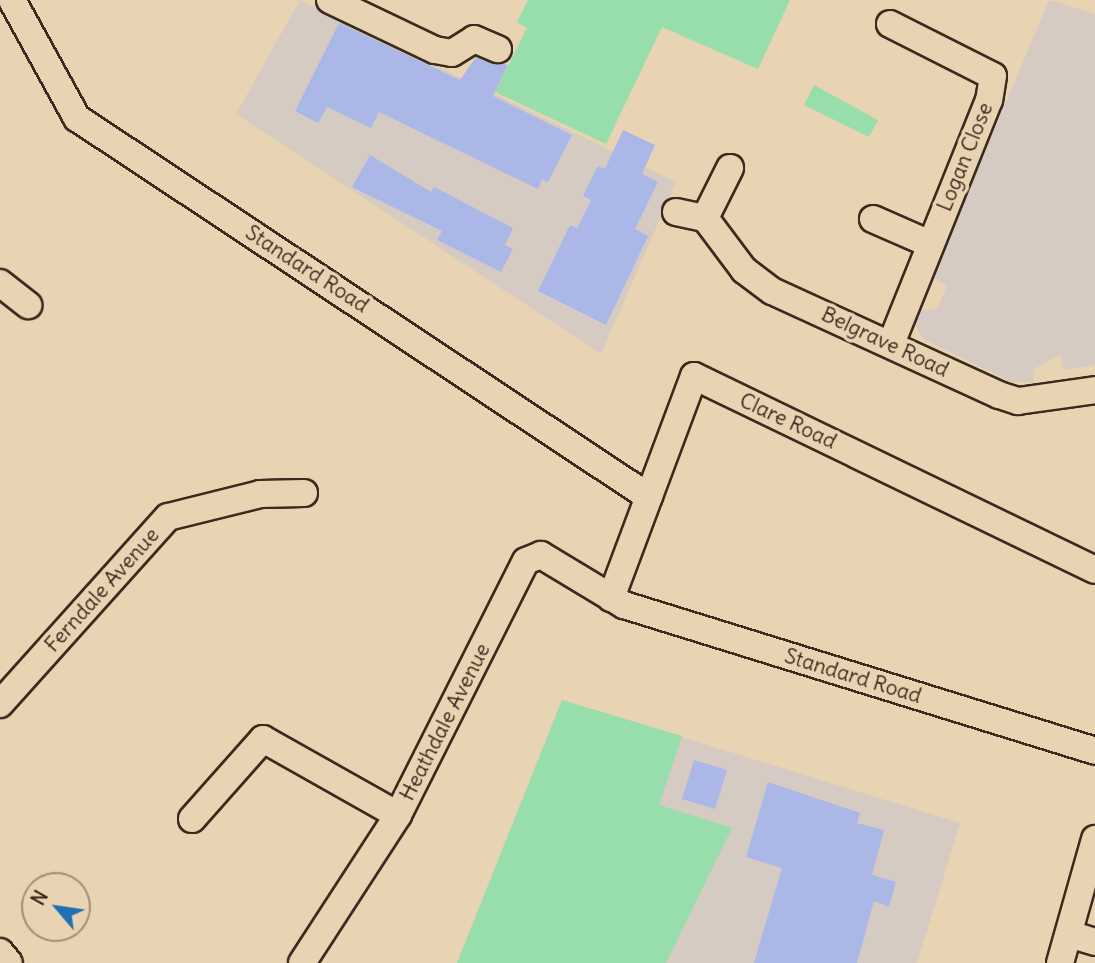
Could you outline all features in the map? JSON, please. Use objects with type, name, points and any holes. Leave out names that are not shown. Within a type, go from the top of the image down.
[{"type":"street","name":"Standard Road","points":[[12,0],[77,118],[649,497]]},
{"type":"street","points":[[330,0],[435,50],[452,53],[474,39],[498,50]]},
{"type":"street","name":"Logan Close","points":[[890,23],[993,76],[989,100],[891,344]]},
{"type":"street","points":[[676,212],[705,218],[730,168]]},
{"type":"street","name":"Belgrave Road","points":[[705,218],[744,270],[772,290],[1018,401],[1095,390]]},
{"type":"street","points":[[873,219],[930,244]]},
{"type":"street","points":[[0,283],[28,305]]},
{"type":"street","name":"Clare Road","points":[[611,598],[694,376],[1095,570]]},
{"type":"street","name":"Ferndale Avenue","points":[[0,704],[168,517],[260,494],[304,493]]},
{"type":"street","name":"Heathdale Avenue","points":[[302,963],[398,815],[526,561],[541,555],[611,598]]},
{"type":"street","name":"Standard Road","points":[[611,598],[1095,751]]},
{"type":"street","points":[[192,819],[263,739],[398,815]]},
{"type":"street","points":[[1060,963],[1095,839]]},
{"type":"street","points":[[1069,934],[1095,942]]},
{"type":"street","points":[[0,951],[9,963]]},
{"type":"shaded area","points":[[300,0],[676,182],[601,354],[236,114]]},
{"type":"shaded area","points":[[1049,0],[1095,14],[1095,365],[1064,370],[1060,355],[1034,369],[1033,382],[1011,382],[923,339],[915,325],[922,310],[937,309],[947,286],[932,277]]},
{"type":"shaded area","points":[[562,700],[960,823],[917,963],[457,963]]},
{"type":"green space","points":[[528,0],[790,0],[758,69],[662,27],[606,144],[495,92],[527,28],[517,22]]},
{"type":"green space","points":[[814,85],[878,120],[869,137],[804,105]]},
{"type":"green space","points":[[562,700],[682,736],[659,805],[732,828],[666,963],[457,963]]},
{"type":"building","points":[[339,23],[460,80],[476,57],[508,65],[493,96],[572,135],[548,182],[542,179],[538,189],[379,112],[371,128],[327,107],[318,123],[295,111]]},
{"type":"building","points":[[623,130],[655,145],[642,174],[658,182],[635,229],[648,236],[606,325],[538,291],[570,225],[577,228],[591,200],[583,196],[598,166],[605,169]]},
{"type":"building","points":[[370,155],[431,192],[434,187],[513,228],[505,245],[513,249],[501,272],[437,240],[442,231],[352,187]]},
{"type":"building","points":[[694,760],[727,770],[715,809],[682,799]]},
{"type":"building","points":[[768,782],[860,813],[857,823],[884,830],[872,875],[896,882],[889,907],[874,901],[857,963],[754,963],[782,868],[746,857]]}]
